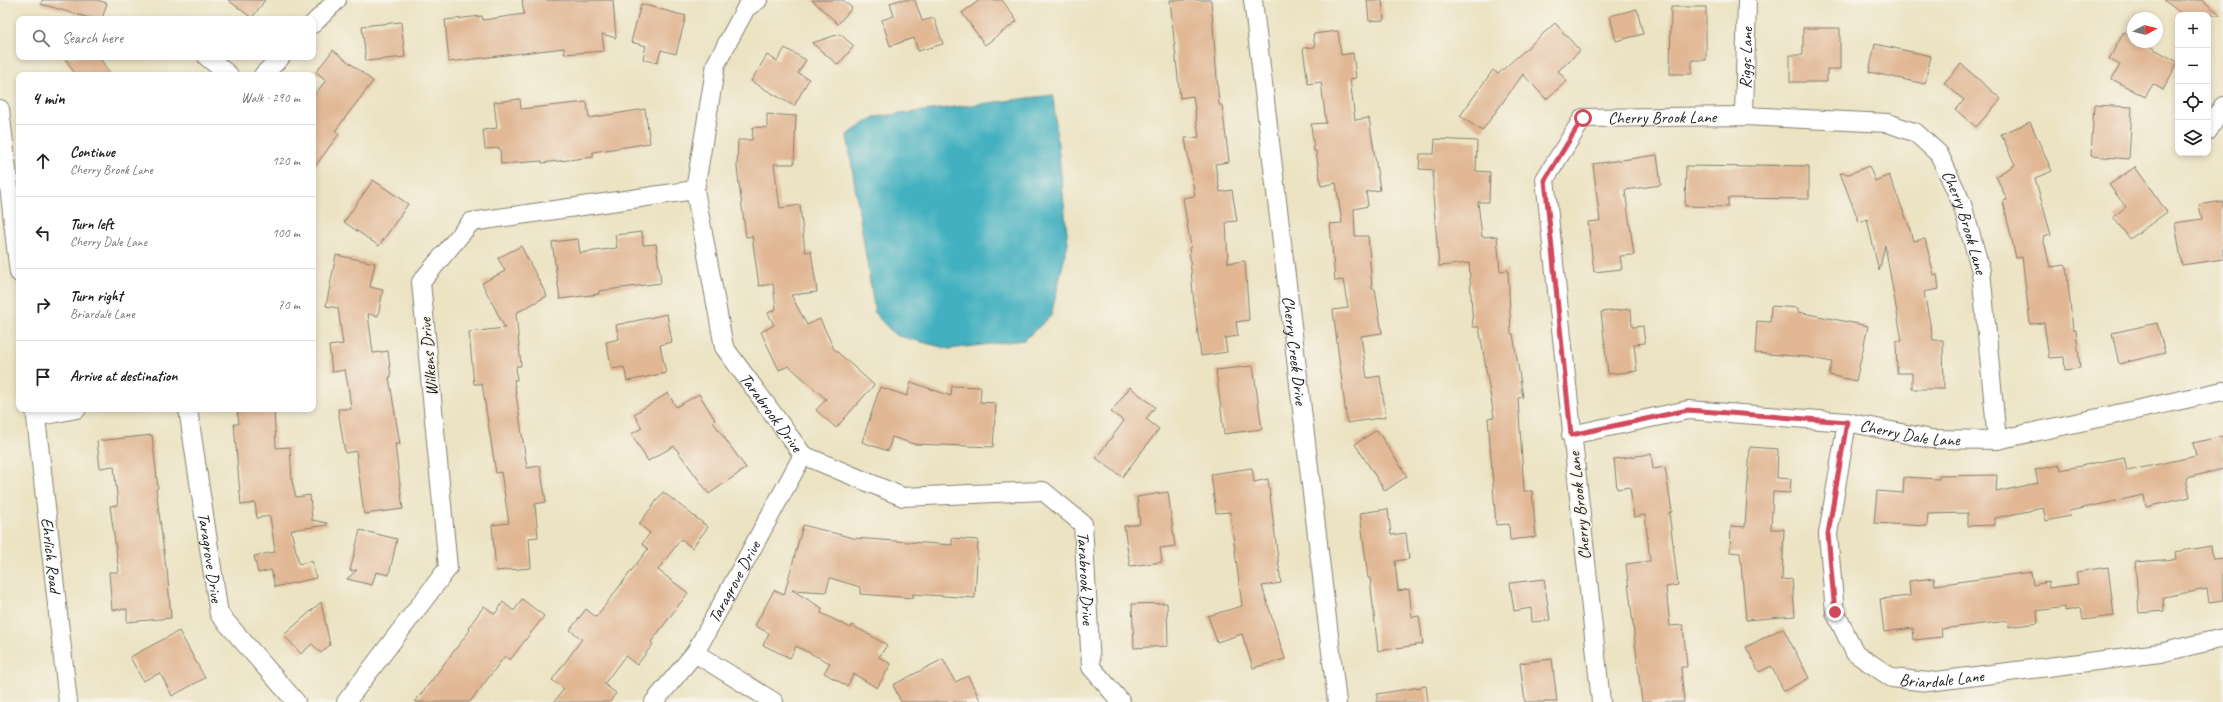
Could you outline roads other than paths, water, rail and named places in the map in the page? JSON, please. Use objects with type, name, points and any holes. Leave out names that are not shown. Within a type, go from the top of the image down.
[{"type":"street","points":[[316,21],[337,0]]},
{"type":"street","name":"Cherry Creek Drive","points":[[1253,0],[1337,702]]},
{"type":"street","name":"Riggs Lane","points":[[1744,116],[1747,0]]},
{"type":"street","name":"Tarabrook Drive","points":[[745,3],[716,64],[695,190],[724,347],[803,456],[903,498],[1043,491],[1083,524],[1091,667],[1121,702]]},
{"type":"street","points":[[210,60],[225,72]]},
{"type":"street","points":[[266,72],[278,60]]},
{"type":"street","points":[[2211,126],[2223,106]]},
{"type":"street","points":[[0,109],[16,247]]},
{"type":"street","name":"Cherry Brook Lane","points":[[1602,702],[1571,435],[1545,180],[1583,118],[1744,116],[1888,123],[1916,133],[1939,154],[1962,204],[1981,271],[1997,440]]},
{"type":"street","name":"Wilkens Drive","points":[[346,702],[448,568],[421,282],[471,222],[695,190]]},
{"type":"street","name":"Cherry Dale Lane","points":[[1571,435],[1688,410],[1847,422],[1931,439],[1997,440],[2223,391]]},
{"type":"street","points":[[35,413],[46,412]]},
{"type":"street","name":"Taragrove Drive","points":[[188,412],[218,614],[296,702]]},
{"type":"street","name":"Ehrlich Road","points":[[35,413],[68,702]]},
{"type":"street","name":"Briardale Lane","points":[[1847,422],[1828,534],[1835,612],[1855,653],[1892,678],[1928,682],[2160,653],[2223,638]]},
{"type":"street","name":"Taragrove Drive","points":[[654,702],[695,653],[803,456]]},
{"type":"street","points":[[695,653],[774,702]]},
{"type":"water","points":[[1053,95],[1068,243],[1051,316],[1024,340],[949,349],[895,335],[875,314],[847,135],[874,117]]}]
